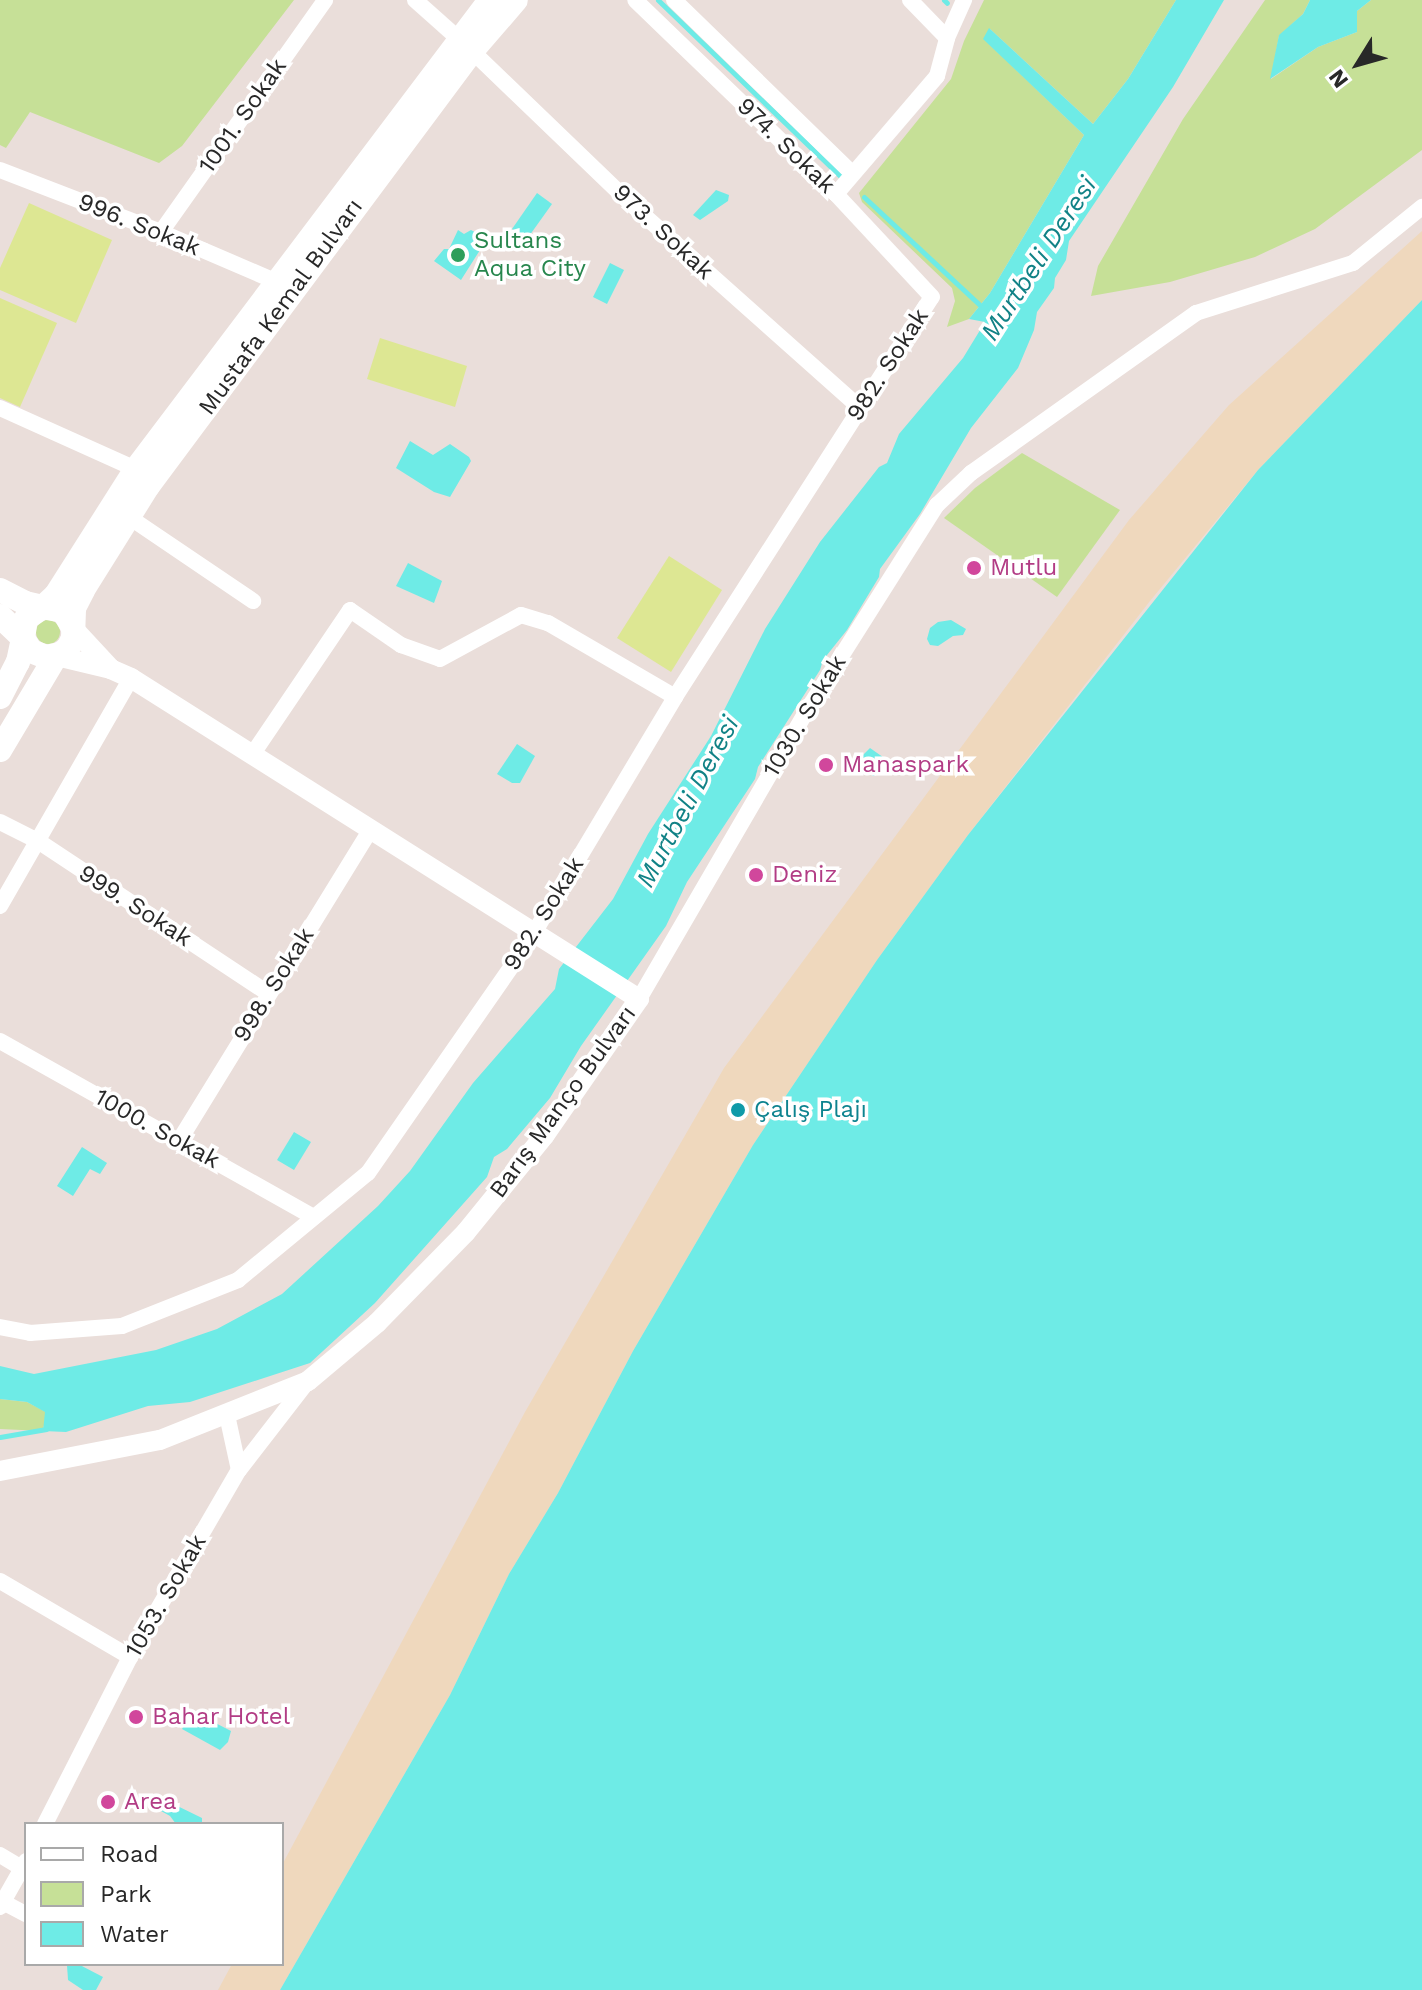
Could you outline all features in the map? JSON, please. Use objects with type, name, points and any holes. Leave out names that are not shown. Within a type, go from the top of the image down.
[{"type":"main road","name":"Mustafa Kemal Bulvarı","points":[[73,628],[74,608],[83,590],[148,486],[465,45],[490,0]]},
{"type":"main road","name":"Mustafa Kemal Bulvarı","points":[[43,607],[56,595],[136,469],[277,282],[465,45],[516,0]]},
{"type":"main road","points":[[0,590],[25,603],[63,611],[73,628],[68,648],[56,656],[41,675],[0,750]]},
{"type":"main road","points":[[0,697],[18,662],[26,619],[43,607]]},
{"type":"main road","points":[[0,616],[36,654],[56,656]]},
{"type":"street","name":"1001. Sokak","points":[[161,232],[325,0]]},
{"type":"street","name":"973. Sokak","points":[[415,0],[652,223],[860,408]]},
{"type":"street","name":"974. Sokak","points":[[635,0],[836,194],[932,297]]},
{"type":"street","points":[[674,0],[852,173]]},
{"type":"street","points":[[910,0],[947,38]]},
{"type":"street","points":[[836,194],[937,76],[947,38],[964,0]]},
{"type":"street","name":"996. Sokak","points":[[0,170],[161,232],[277,282]]},
{"type":"street","name":"1030. Sokak","points":[[639,999],[811,704],[937,505],[997,454],[1196,313],[1353,263],[1422,207]]},
{"type":"street","name":"982. Sokak","points":[[0,1327],[30,1333],[122,1326],[238,1280],[368,1173],[535,932],[675,697],[932,297]]},
{"type":"street","points":[[0,408],[136,469]]},
{"type":"street","points":[[129,517],[253,601]]},
{"type":"street","points":[[252,755],[336,625],[350,610],[401,645],[440,659],[521,615],[548,623],[675,697]]},
{"type":"street","name":"Barış Manço Bulvarı","points":[[73,628],[111,669]]},
{"type":"street","name":"Barış Manço Bulvarı","points":[[0,1471],[160,1440],[308,1381],[377,1323],[466,1232],[544,1136],[639,999],[131,678],[111,669],[56,656]]},
{"type":"street","points":[[0,906],[131,678]]},
{"type":"street","name":"999. Sokak","points":[[0,822],[38,841],[268,993]]},
{"type":"street","name":"998. Sokak","points":[[179,1141],[370,830]]},
{"type":"street","name":"1000. Sokak","points":[[0,1041],[314,1217]]},
{"type":"street","name":"1053. Sokak","points":[[46,1822],[130,1657],[239,1470],[308,1381]]},
{"type":"street","points":[[227,1415],[239,1470]]},
{"type":"street","points":[[0,1581],[130,1657]]},
{"type":"street","points":[[0,1855],[24,1864],[1,1905],[24,1913]]},
{"type":"green space","points":[[0,0],[294,0],[182,146],[159,163],[30,112],[6,148],[0,145]]},
{"type":"green space","points":[[984,0],[1176,0],[1128,79],[1093,124],[990,29],[984,39],[1084,135],[990,293],[969,319],[947,327],[955,301],[952,288],[862,202],[859,193],[951,79],[964,41]]},
{"type":"green space","points":[[1265,0],[1310,0],[1303,14],[1279,36],[1271,79],[1318,47],[1357,32],[1357,11],[1371,0],[1422,0],[1422,150],[1315,229],[1255,257],[1170,282],[1091,296],[1098,266],[1183,119]]},
{"type":"green space","points":[[29,203],[112,240],[76,323],[0,290],[0,268]]},
{"type":"green space","points":[[0,298],[57,323],[20,407],[0,398]]},
{"type":"green space","points":[[380,338],[467,366],[455,407],[367,379]]},
{"type":"green space","points":[[1022,453],[1120,510],[1057,597],[944,518],[975,488]]},
{"type":"green space","points":[[669,556],[722,590],[671,672],[617,638]]},
{"type":"green space","points":[[48,620],[59,627],[60,632],[53,643],[48,644],[37,637],[36,632],[43,621]]},
{"type":"green space","points":[[0,1399],[27,1402],[46,1412],[43,1431],[0,1429]]},
{"type":"sand","name":"Çalış Plajı","points":[[1422,231],[1422,300],[1258,470],[1150,601],[968,835],[877,960],[753,1145],[633,1351],[558,1493],[509,1574],[450,1695],[280,1990],[218,1990],[231,1966],[284,1966],[284,1861],[525,1412],[724,1068],[1129,520],[1229,405]]},
{"type":"water","name":"Murtbeli Deresi","points":[[1176,0],[1224,0],[1173,87],[1069,241],[1066,260],[1055,278],[1054,288],[1037,312],[1034,330],[1018,368],[971,428],[920,514],[880,569],[879,577],[847,630],[823,660],[820,670],[758,767],[755,779],[687,882],[666,926],[581,1046],[550,1098],[507,1149],[494,1157],[487,1177],[375,1303],[310,1363],[190,1402],[148,1406],[66,1432],[43,1431],[45,1412],[27,1402],[0,1399],[0,1366],[34,1374],[156,1350],[217,1329],[282,1294],[378,1206],[410,1171],[473,1083],[555,989],[559,969],[613,899],[648,834],[711,736],[765,629],[820,542],[879,467],[887,463],[899,434],[963,358],[985,322],[969,319],[990,293],[1084,135],[983,39],[989,28],[1093,124],[1128,79]]},
{"type":"water","points":[[1310,0],[1371,0],[1357,11],[1357,32],[1318,47],[1270,79],[1279,35],[1303,14]]},
{"type":"water","points":[[716,190],[729,195],[728,201],[700,220],[693,215]]},
{"type":"water","points":[[537,193],[552,204],[527,239],[512,229]]},
{"type":"water","name":"Sultans Aqua City","points":[[458,230],[464,234],[471,230],[487,239],[461,280],[434,261],[444,249],[449,249]]},
{"type":"water","points":[[610,263],[624,270],[607,304],[593,297]]},
{"type":"water","points":[[1422,300],[1422,1990],[280,1990],[450,1695],[509,1574],[558,1493],[633,1351],[753,1145],[877,960],[968,835],[1258,470]]},
{"type":"water","points":[[410,441],[433,455],[450,444],[469,457],[471,461],[450,497],[434,492],[396,468]]},
{"type":"water","points":[[408,563],[442,581],[434,603],[396,586]]},
{"type":"water","points":[[951,620],[966,629],[963,635],[953,636],[938,646],[930,645],[927,639],[930,628],[938,622]]},
{"type":"water","points":[[517,744],[535,756],[520,783],[512,783],[497,774]]},
{"type":"water","points":[[870,748],[890,762],[885,770],[873,776],[863,766],[863,755]]},
{"type":"water","points":[[294,1132],[311,1142],[294,1170],[277,1160]]},
{"type":"water","points":[[82,1147],[107,1163],[100,1174],[90,1169],[73,1196],[57,1186]]},
{"type":"water","points":[[194,1712],[231,1731],[228,1742],[220,1750],[182,1729]]},
{"type":"water","points":[[157,1796],[202,1818],[202,1822],[174,1822],[152,1806]]},
{"type":"water","points":[[67,1966],[82,1966],[103,1977],[96,1990],[83,1990],[68,1980]]},
{"type":"waterway","points":[[658,0],[841,177]]},
{"type":"waterway","points":[[944,0],[947,3]]},
{"type":"waterway","name":"Murtbeli Deresi","points":[[864,197],[980,305]]},
{"type":"waterway","points":[[0,1437],[46,1429]]},
{"type":"place","name":"Sultans Aqua City","points":[[458,255]]},
{"type":"place","name":"Mutlu","points":[[974,568]]},
{"type":"place","name":"Manaspark","points":[[826,765]]},
{"type":"place","name":"Deniz","points":[[756,875]]},
{"type":"place","name":"Çalış Plajı","points":[[738,1110]]},
{"type":"place","name":"Bahar Hotel","points":[[136,1717]]},
{"type":"place","name":"Area","points":[[108,1802]]}]
